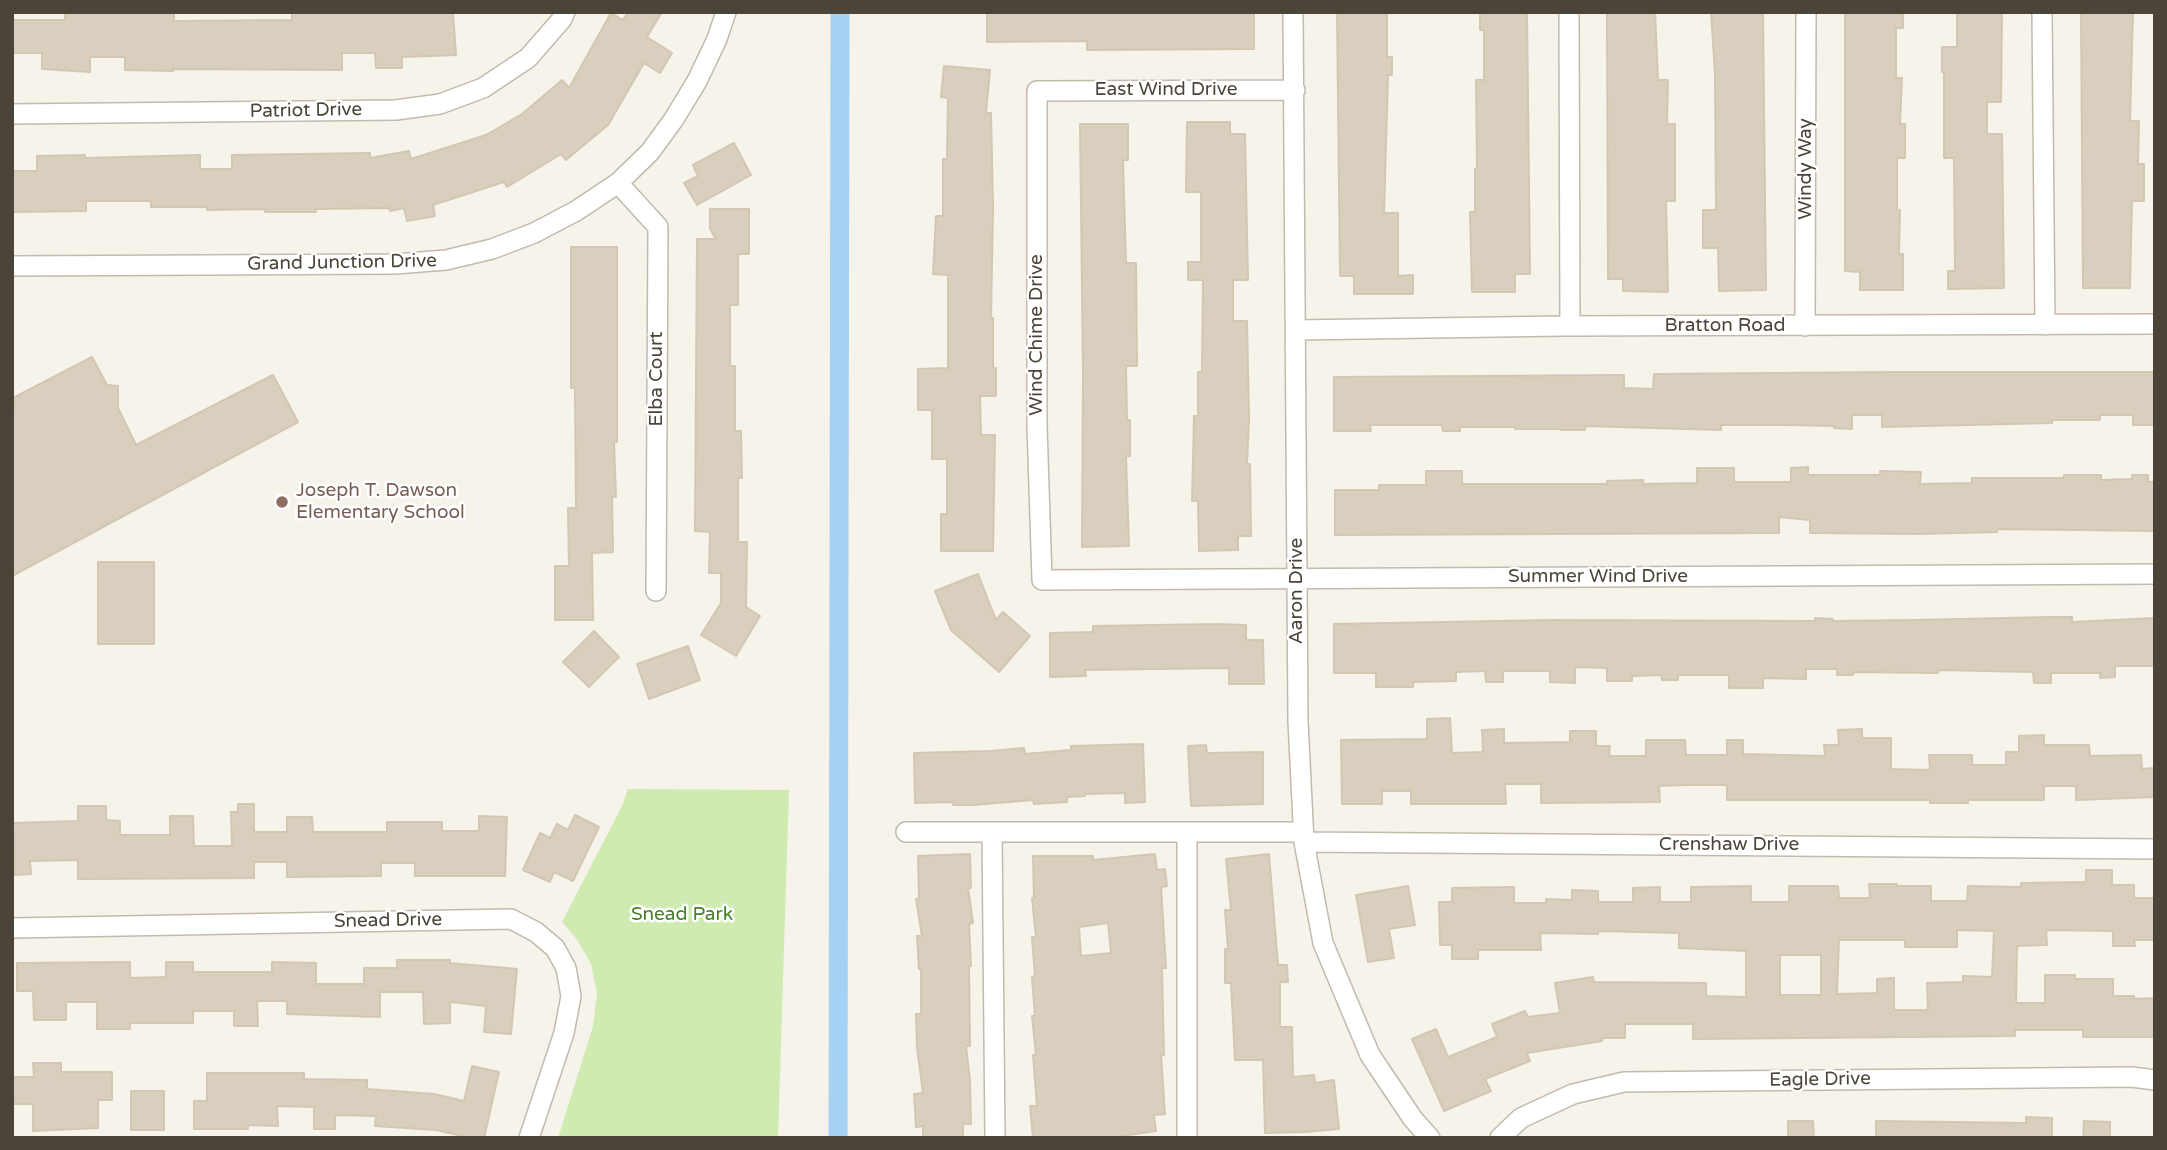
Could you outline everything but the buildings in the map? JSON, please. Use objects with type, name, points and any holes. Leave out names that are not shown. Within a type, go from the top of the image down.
[{"type":"street","name":"Patriot Drive","points":[[12,114],[396,110],[440,104],[483,88],[528,58],[565,12]]},
{"type":"street","name":"Grand Junction Drive","points":[[12,266],[395,264],[446,260],[492,249],[534,233],[576,211],[618,183],[650,152],[697,81],[726,12]]},
{"type":"street","name":"Aaron Drive","points":[[1293,12],[1298,721],[1304,837],[1323,943],[1370,1055],[1413,1119],[1430,1138]]},
{"type":"street","points":[[1569,12],[1570,326]]},
{"type":"street","name":"Windy Way","points":[[1805,326],[1806,12]]},
{"type":"street","points":[[2042,12],[2045,325]]},
{"type":"street","name":"East Wind Drive","points":[[1037,91],[1294,90]]},
{"type":"street","name":"Wind Chime Drive","points":[[1037,91],[1037,425],[1042,580]]},
{"type":"street","name":"Elba Court","points":[[618,183],[658,227],[656,591]]},
{"type":"street","name":"Bratton Road","points":[[1296,330],[2155,324]]},
{"type":"street","name":"Summer Wind Drive","points":[[1042,580],[2155,574]]},
{"type":"street","name":"Crenshaw Drive","points":[[906,832],[1187,832],[1304,837],[2155,849]]},
{"type":"street","points":[[992,832],[995,1138]]},
{"type":"street","points":[[1187,832],[1187,1138]]},
{"type":"street","name":"Snead Drive","points":[[12,928],[512,919],[536,932],[555,948],[566,968],[571,996],[564,1033],[529,1138]]},
{"type":"street","name":"Eagle Drive","points":[[1500,1138],[1521,1118],[1573,1094],[1624,1082],[2132,1077],[2155,1080]]},
{"type":"green space","name":"Snead Park","points":[[628,789],[789,790],[778,1138],[558,1138],[593,1026],[597,993],[591,964],[576,938],[562,922],[622,806]]},
{"type":"waterway","points":[[838,1138],[840,12]]},
{"type":"place","name":"Joseph T. Dawson Elementary School","points":[[282,502]]}]
